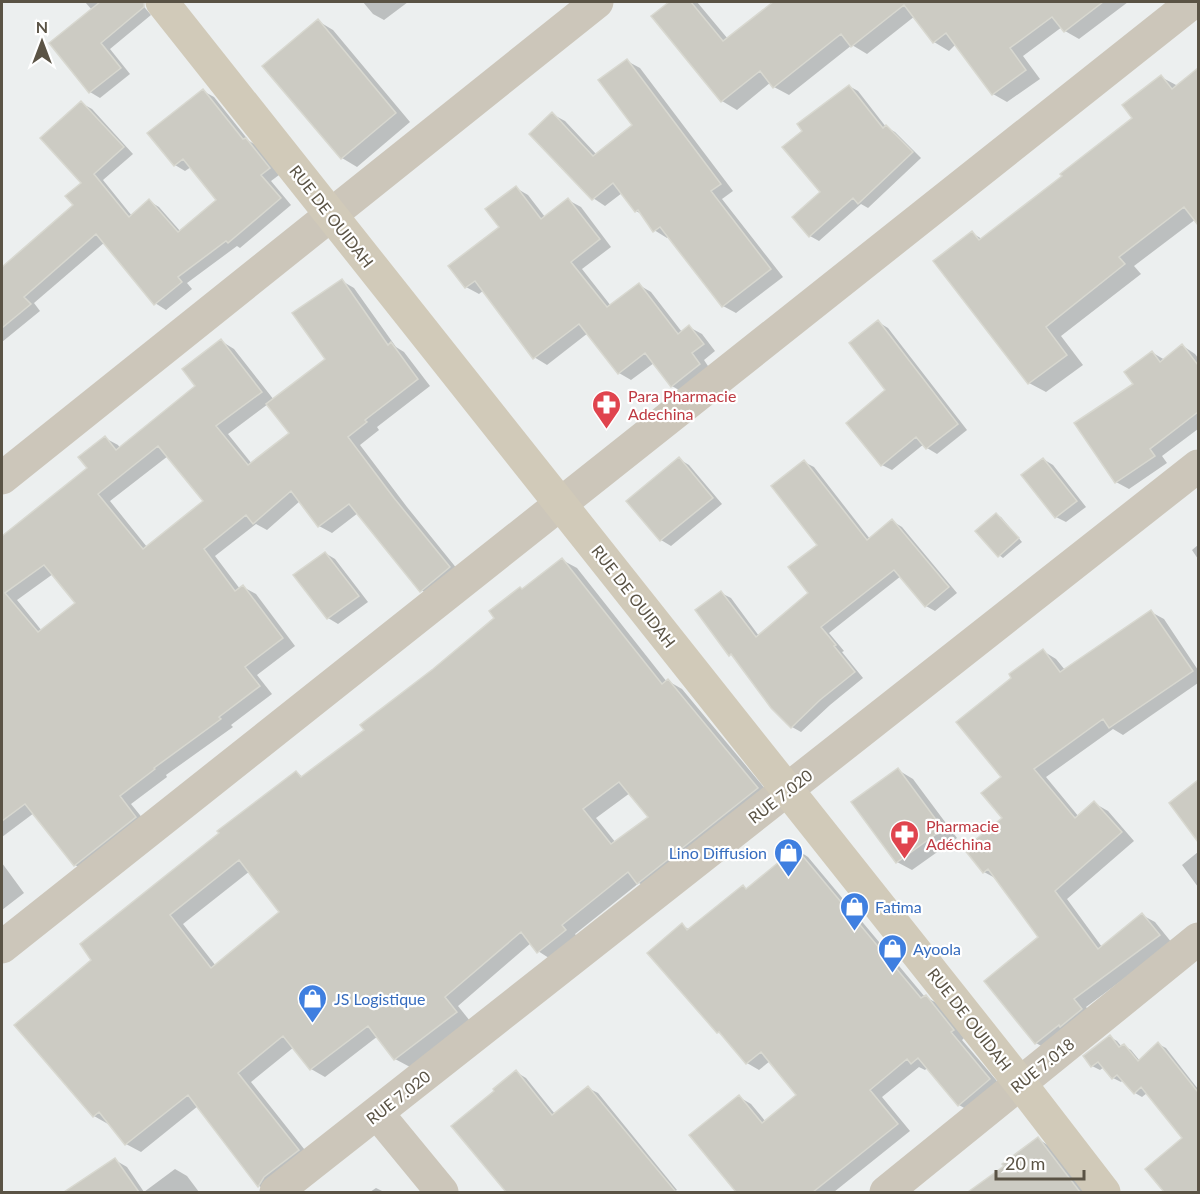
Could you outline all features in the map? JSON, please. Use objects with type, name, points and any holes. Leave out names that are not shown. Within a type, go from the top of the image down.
[{"type":"main road","name":"RUE DE OUIDAH","points":[[162,2],[1104,1192]]},
{"type":"street","points":[[2,478],[597,2]]},
{"type":"street","points":[[2,947],[1193,2]]},
{"type":"street","name":"RUE 7.020","points":[[276,1192],[1198,466]]},
{"type":"street","name":"RUE 7.018","points":[[886,1192],[1198,939]]},
{"type":"street","points":[[377,1113],[442,1192]]},
{"type":"building","points":[[100,2],[144,2],[144,7],[101,43],[121,68],[89,93],[49,43]]},
{"type":"building","points":[[669,2],[691,2],[723,41],[773,2],[1103,2],[1064,32],[1052,17],[1010,48],[1026,70],[992,95],[946,33],[933,43],[904,5],[851,47],[841,34],[773,88],[760,71],[721,102],[651,16]]},
{"type":"building","points":[[318,19],[396,113],[341,159],[262,66]]},
{"type":"building","points":[[627,59],[721,184],[711,191],[771,269],[722,307],[660,227],[653,232],[638,210],[635,212],[613,183],[592,200],[529,134],[552,112],[593,156],[632,125],[598,80]]},
{"type":"building","points":[[1198,68],[1198,225],[1184,207],[1119,257],[1125,264],[1046,327],[1067,355],[1028,384],[933,261],[972,231],[979,240],[1062,176],[1060,174],[1132,118],[1122,105],[1161,75],[1172,89]]},
{"type":"building","points":[[849,85],[883,128],[886,125],[913,152],[858,204],[853,198],[809,237],[792,217],[820,192],[782,147],[802,131],[797,124]]},
{"type":"building","points":[[203,89],[243,139],[246,138],[270,168],[261,175],[281,198],[228,243],[226,241],[178,277],[182,282],[154,305],[96,234],[24,297],[31,304],[2,328],[2,267],[73,205],[65,196],[81,183],[40,138],[81,101],[124,147],[94,174],[129,217],[149,199],[178,232],[216,200],[183,159],[174,166],[147,133]]},
{"type":"building","points":[[516,186],[541,219],[568,198],[600,239],[571,262],[607,307],[639,283],[678,334],[689,325],[704,344],[692,353],[700,364],[671,387],[645,353],[618,374],[579,324],[533,359],[475,281],[465,288],[448,266],[499,227],[485,209]]},
{"type":"building","points":[[342,279],[388,345],[391,342],[418,379],[365,420],[367,422],[348,437],[450,567],[420,592],[349,504],[318,527],[291,491],[253,524],[246,515],[204,549],[235,591],[243,585],[283,638],[245,667],[260,686],[219,717],[221,719],[120,796],[136,817],[74,866],[25,804],[2,821],[2,536],[87,468],[78,457],[105,436],[116,450],[195,386],[182,369],[221,339],[262,392],[216,426],[248,465],[289,433],[266,404],[325,359],[292,313]],"holes":[[[158,446],[203,501],[143,549],[98,494]],[[44,565],[75,603],[38,632],[5,593]]]},
{"type":"building","points":[[878,320],[958,424],[926,449],[916,437],[881,466],[846,423],[885,390],[849,343]]},
{"type":"building","points":[[1182,344],[1198,365],[1198,412],[1150,449],[1155,456],[1115,483],[1074,423],[1133,384],[1124,372],[1152,351],[1160,362]]},
{"type":"building","points":[[679,457],[713,498],[660,541],[626,501]]},
{"type":"building","points":[[1043,458],[1077,501],[1055,518],[1021,475]]},
{"type":"building","points":[[804,460],[867,540],[892,519],[949,587],[925,607],[894,570],[821,627],[855,672],[820,700],[791,728],[771,708],[695,610],[721,591],[756,637],[808,593],[788,567],[817,545],[771,486]]},
{"type":"building","points":[[996,513],[1019,538],[998,557],[975,531]]},
{"type":"building","points":[[325,552],[359,596],[327,619],[293,575]]},
{"type":"building","points":[[562,558],[662,684],[668,679],[758,788],[637,884],[628,872],[562,925],[566,930],[537,953],[521,932],[445,997],[457,1012],[394,1060],[368,1026],[310,1070],[283,1036],[238,1073],[299,1150],[264,1177],[258,1187],[188,1095],[125,1145],[99,1112],[93,1117],[14,1025],[91,960],[80,944],[219,833],[217,831],[296,771],[301,777],[364,730],[360,725],[494,618],[489,611],[520,587],[522,589]],"holes":[[[619,782],[648,817],[611,844],[583,809]],[[239,860],[279,912],[211,968],[170,915]]]},
{"type":"building","points":[[1151,610],[1193,671],[1109,728],[1103,719],[1034,769],[1075,818],[1094,801],[1122,832],[1055,891],[1098,949],[1142,913],[1160,935],[1074,999],[1082,1009],[1035,1044],[984,981],[1038,937],[988,869],[983,873],[964,849],[1002,818],[981,793],[1001,777],[956,722],[1011,678],[1009,674],[1043,649],[1060,672]]},
{"type":"building","points":[[898,768],[943,829],[896,863],[851,802]]},
{"type":"building","points":[[1198,780],[1198,842],[1169,803]]},
{"type":"building","points":[[796,848],[921,998],[926,995],[954,1030],[951,1032],[990,1079],[958,1106],[918,1058],[911,1064],[907,1059],[870,1090],[898,1124],[813,1192],[736,1192],[689,1135],[739,1095],[762,1123],[796,1095],[761,1052],[746,1064],[647,953],[682,923],[687,930],[743,885],[746,889]]},
{"type":"building","points":[[1110,1035],[1119,1047],[1124,1044],[1138,1061],[1158,1042],[1198,1092],[1198,1192],[1164,1192],[1145,1169],[1182,1138],[1141,1087],[1134,1094],[1117,1075],[1112,1079],[1098,1062],[1091,1067],[1083,1056]]},
{"type":"building","points":[[516,1070],[552,1115],[588,1086],[676,1192],[506,1192],[451,1126]]},
{"type":"building","points":[[1038,1137],[1080,1192],[968,1192],[1004,1166],[1002,1164]]},
{"type":"building","points":[[115,1158],[139,1192],[64,1192]]},
{"type":"place","name":"Para Pharmacie Adechina","points":[[607,430]]},
{"type":"place","name":"Pharmacie Adéchina","points":[[905,860]]},
{"type":"place","name":"Lino Diffusion","points":[[788,878]]},
{"type":"place","name":"Fatima","points":[[854,932]]},
{"type":"place","name":"Ayoola","points":[[892,974]]},
{"type":"place","name":"JS Logistique","points":[[313,1024]]}]
